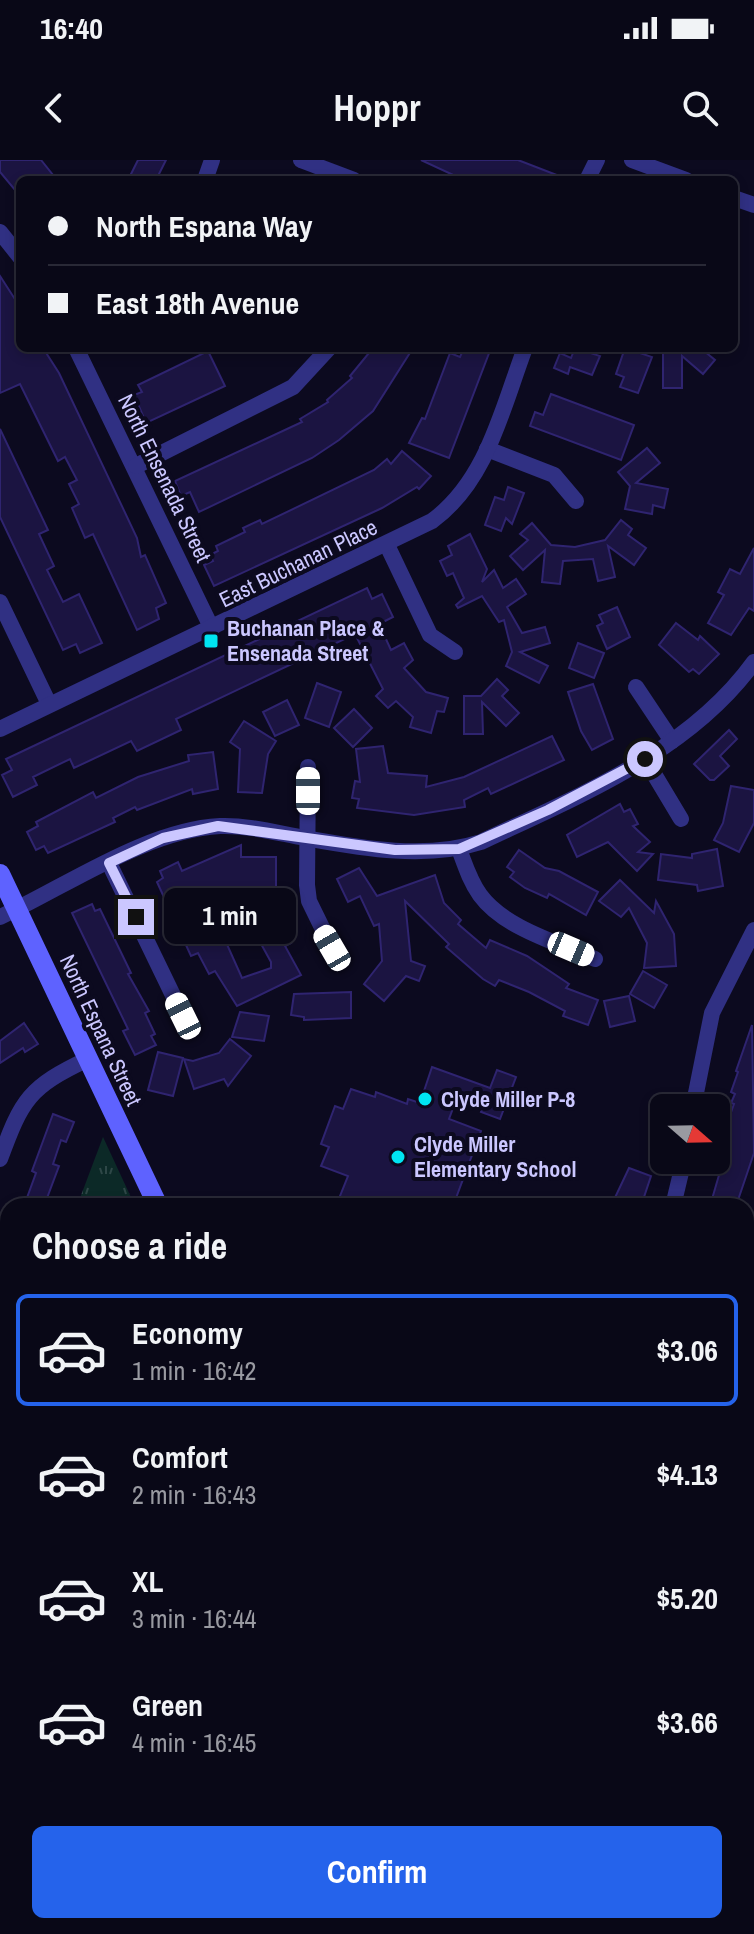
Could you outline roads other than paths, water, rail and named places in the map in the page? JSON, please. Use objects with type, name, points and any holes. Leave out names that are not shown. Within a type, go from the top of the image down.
[{"type":"street","points":[[301,160],[343,176]]},
{"type":"street","points":[[632,160],[675,176]]},
{"type":"street","points":[[0,232],[16,252]]},
{"type":"street","name":"North Ensenada Street","points":[[78,352],[136,466],[212,629]]},
{"type":"street","points":[[136,466],[283,393],[306,376],[326,352]]},
{"type":"street","name":"East Buchanan Place","points":[[0,729],[387,545],[444,513],[478,471],[523,352]]},
{"type":"street","points":[[487,449],[554,475],[576,501]]},
{"type":"street","points":[[387,545],[430,635],[455,652]]},
{"type":"street","points":[[0,602],[49,704]]},
{"type":"street","points":[[8,913],[163,838],[218,826],[395,850],[459,849],[548,810],[645,759],[714,707],[753,666]]},
{"type":"street","points":[[636,687],[672,741]]},
{"type":"street","points":[[645,759],[681,819]]},
{"type":"street","points":[[308,767],[309,901],[332,948]]},
{"type":"street","points":[[459,849],[472,883],[487,903],[547,939],[595,959]]},
{"type":"street","points":[[109,863],[183,1016]]},
{"type":"street","name":"North Espana Street","points":[[0,874],[8,913],[88,1059],[154,1198]]},
{"type":"street","points":[[696,1094],[712,1013],[754,930]]},
{"type":"street","points":[[0,1159],[25,1100],[40,1085],[88,1059]]},
{"type":"street","points":[[675,1198],[681,1174]]},
{"type":"place","name":"Buchanan Place & Ensenada Street","points":[[211,641]]},
{"type":"place","name":"Clyde Miller P-8","points":[[425,1099]]},
{"type":"place","name":"Clyde Miller Elementary School","points":[[398,1157]]}]
